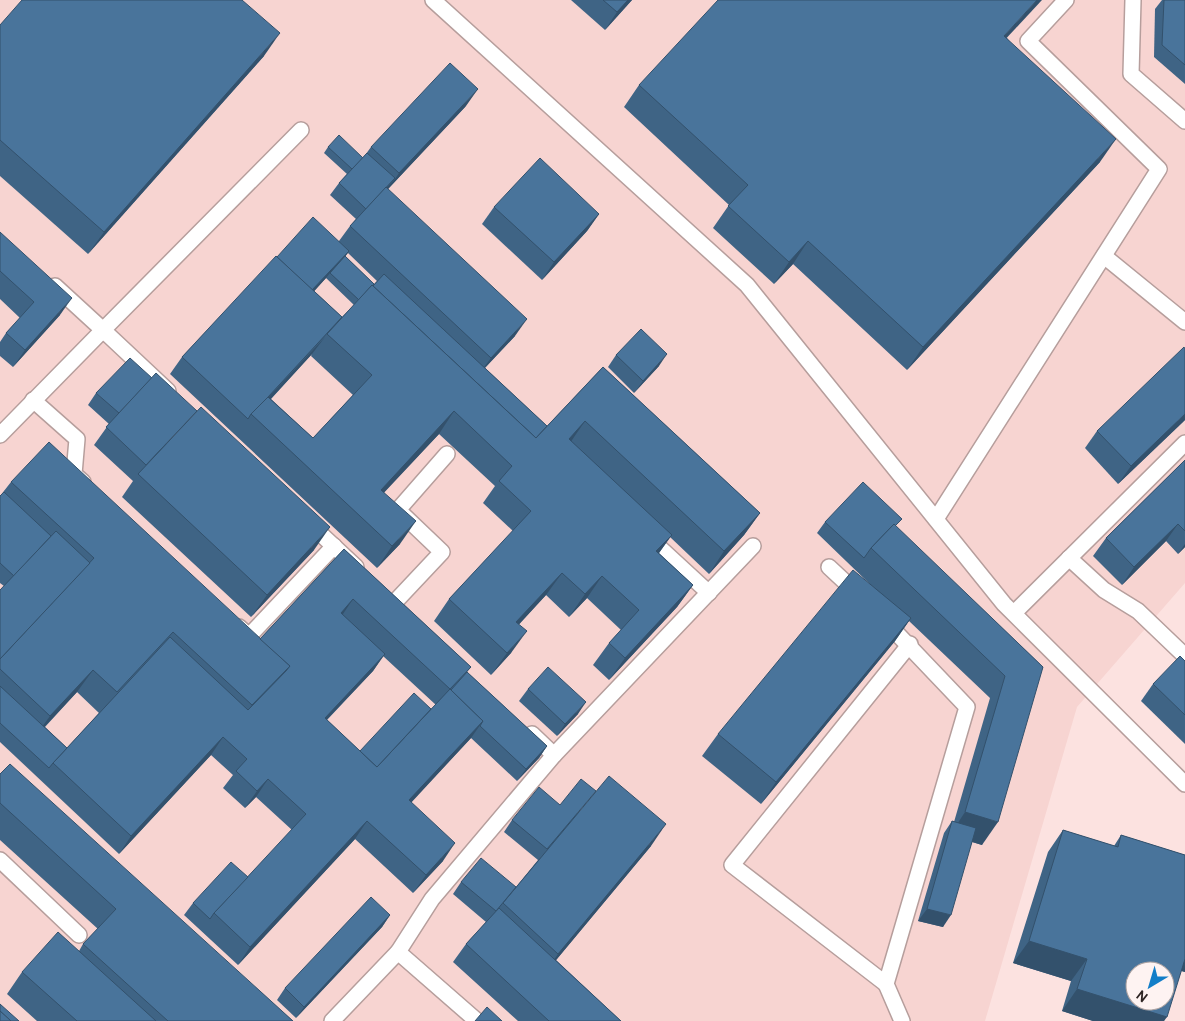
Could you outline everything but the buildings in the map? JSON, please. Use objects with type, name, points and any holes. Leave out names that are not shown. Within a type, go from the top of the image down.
[{"type":"lane","points":[[433,0],[747,285],[1014,613],[1185,784]]},
{"type":"lane","points":[[936,519],[1159,169],[1028,41],[1066,0]]},
{"type":"lane","points":[[1133,0],[1131,74],[1185,121]]},
{"type":"lane","points":[[0,435],[301,130]]},
{"type":"lane","points":[[1104,256],[1185,322]]},
{"type":"lane","points":[[41,272],[182,404]]},
{"type":"lane","points":[[33,400],[77,439],[74,474],[96,494]]},
{"type":"lane","points":[[1014,613],[1185,443]]},
{"type":"lane","points":[[394,603],[442,552],[398,510],[447,454]]},
{"type":"lane","points":[[298,512],[367,578]]},
{"type":"lane","points":[[637,526],[709,593]]},
{"type":"lane","points":[[227,616],[249,636],[334,546]]},
{"type":"lane","points":[[332,1021],[398,952],[432,898],[554,755],[753,546]]},
{"type":"lane","points":[[1070,558],[1104,590],[1138,611],[1185,656]]},
{"type":"lane","points":[[829,567],[910,644],[967,707],[886,984]]},
{"type":"lane","points":[[381,590],[408,616]]},
{"type":"lane","points":[[902,1021],[886,984],[732,865],[910,644]]},
{"type":"lane","points":[[519,722],[554,755]]},
{"type":"lane","points":[[0,860],[79,935]]},
{"type":"lane","points":[[398,952],[477,1021]]},
{"type":"shaded area","points":[[0,0],[1185,0],[1185,583],[1077,707],[985,1021],[0,1021]]}]
